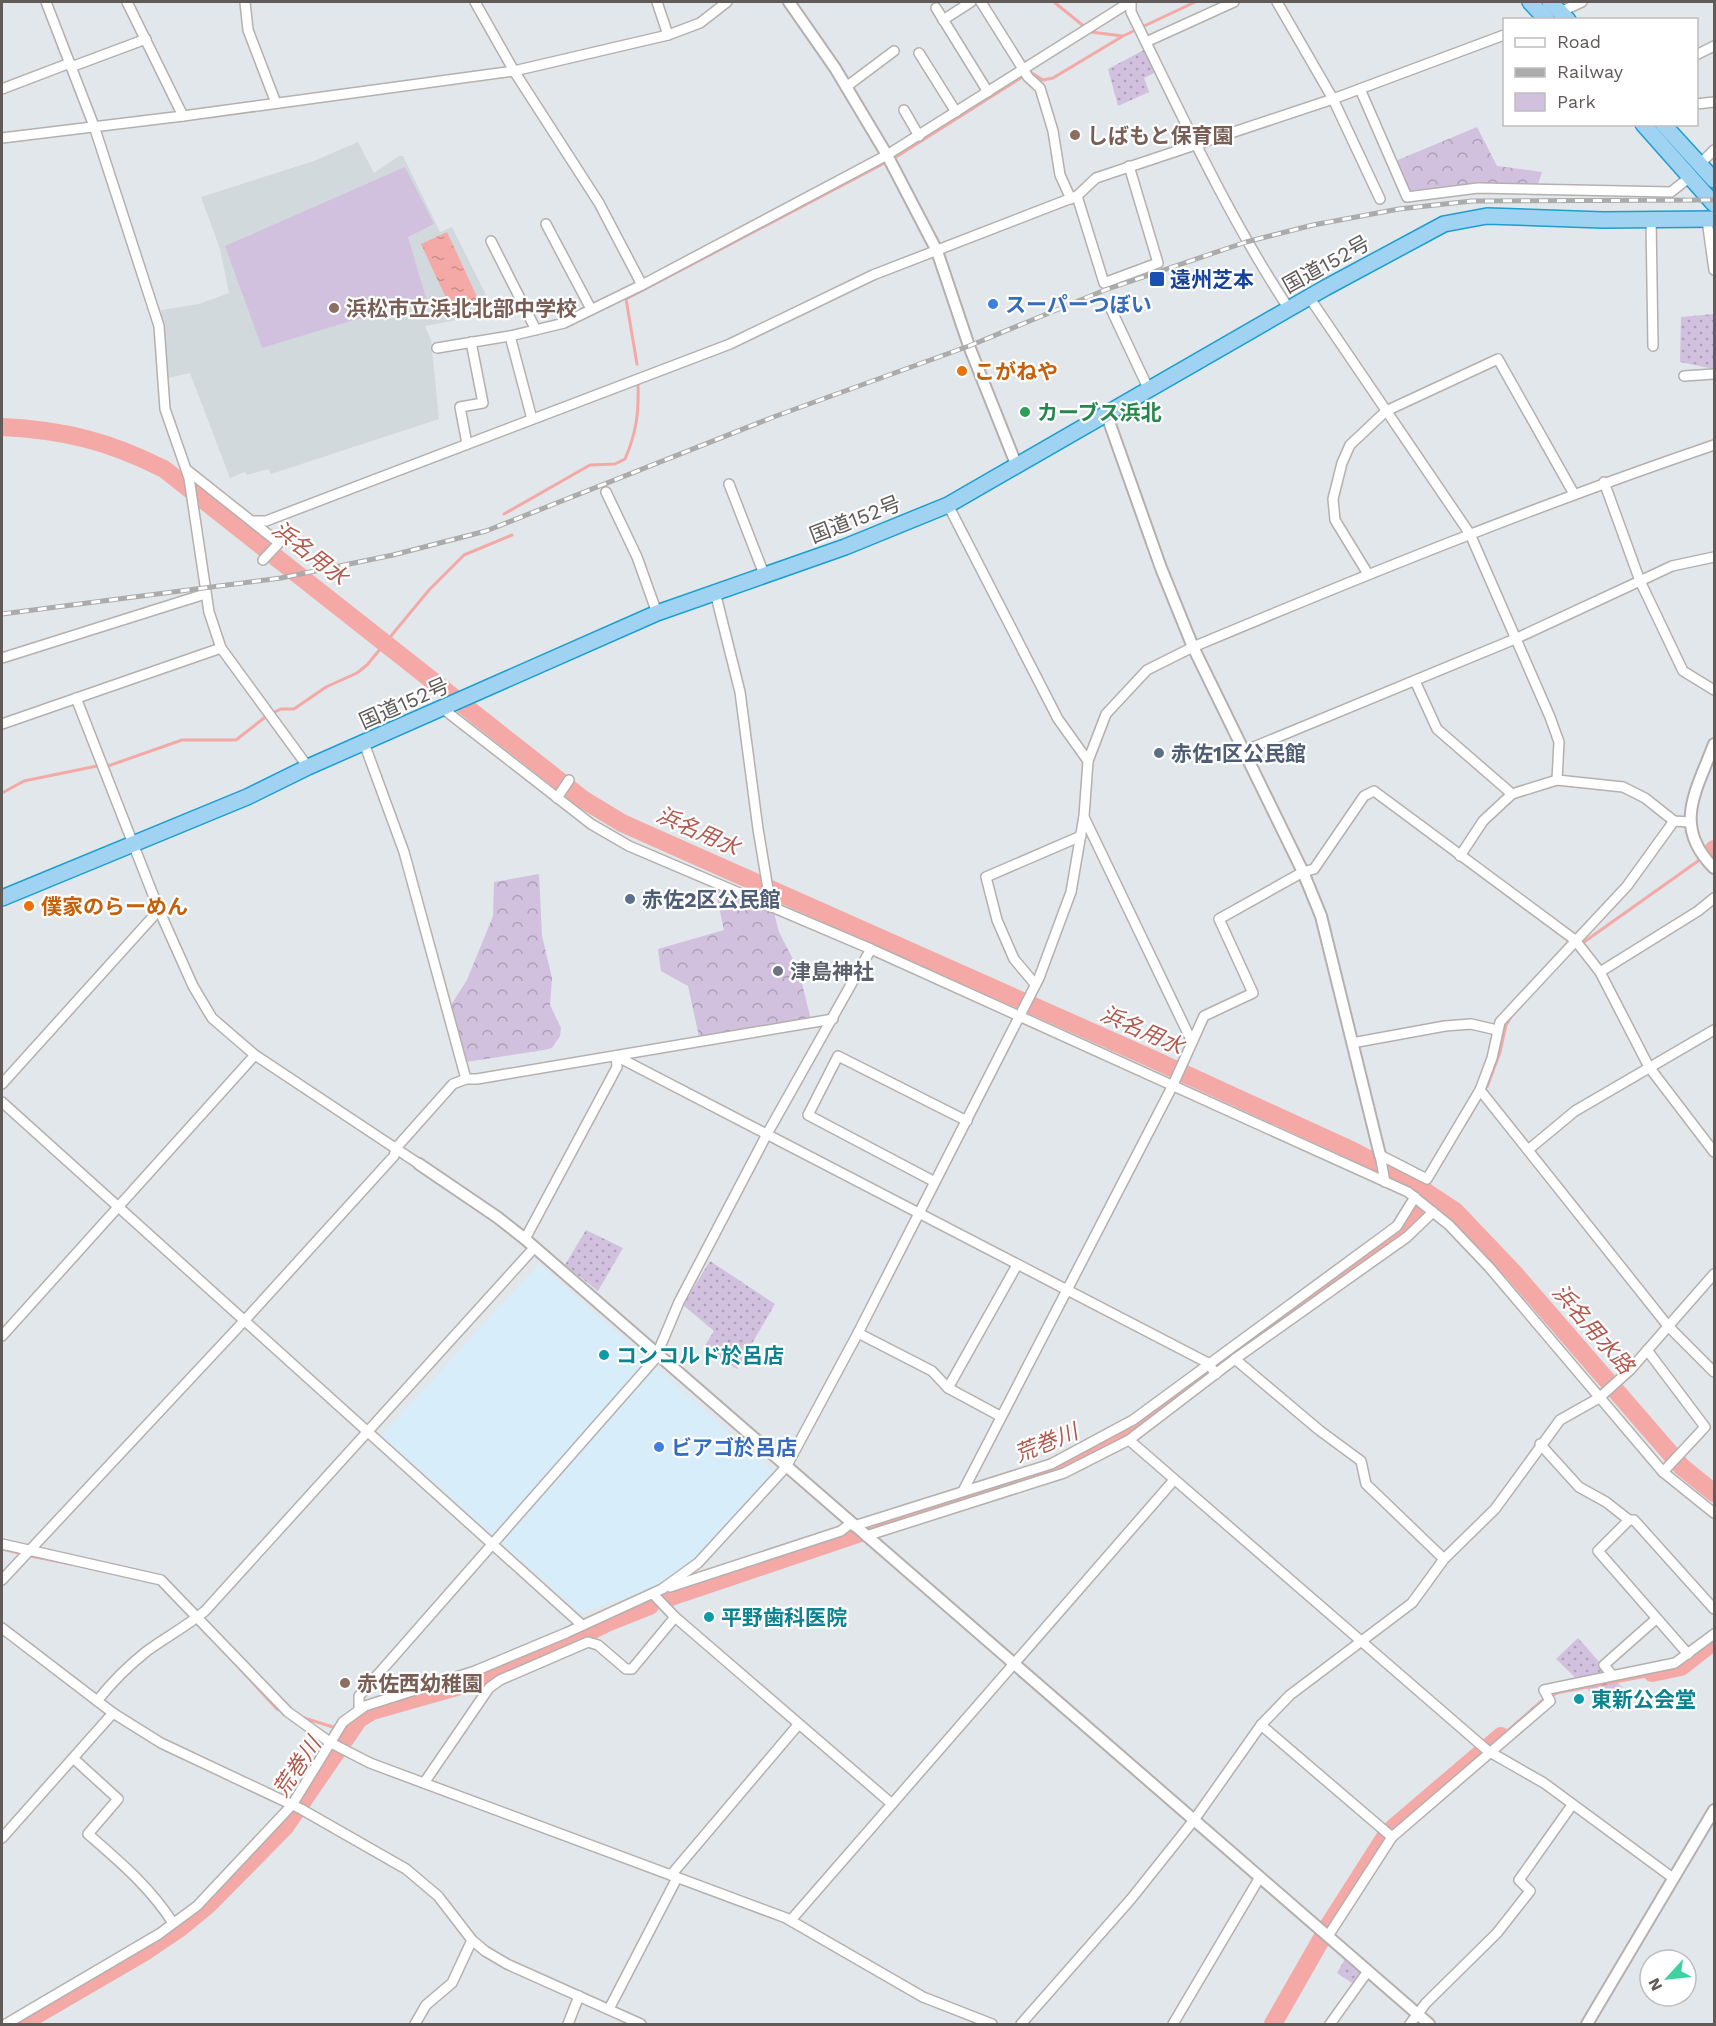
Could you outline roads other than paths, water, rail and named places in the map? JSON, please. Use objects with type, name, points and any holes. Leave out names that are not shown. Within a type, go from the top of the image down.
[{"type":"highway","points":[[1530,2],[1553,15]]},
{"type":"highway","points":[[1645,126],[1714,204]]},
{"type":"highway","points":[[1665,126],[1714,180]]},
{"type":"highway","name":"国道152号","points":[[2,898],[133,847],[657,613],[845,547],[948,505],[1310,297],[1444,224],[1487,216],[1711,219]]},
{"type":"street","points":[[46,2],[94,126],[159,326],[165,409],[188,474],[194,502],[205,594],[221,648],[308,767]]},
{"type":"street","points":[[127,2],[183,117]]},
{"type":"street","points":[[245,2],[248,30],[276,103]]},
{"type":"street","points":[[475,2],[514,71],[599,203],[642,285]]},
{"type":"street","points":[[657,2],[668,35]]},
{"type":"street","points":[[2,138],[183,117],[514,71],[668,35],[700,23],[727,2]]},
{"type":"street","points":[[789,2],[846,87],[889,159],[937,250],[969,346],[1016,464]]},
{"type":"street","points":[[943,20],[971,2]]},
{"type":"street","points":[[981,2],[1025,72],[1040,88],[1053,131],[1060,175],[1074,197],[1104,283],[1158,263],[1129,166]]},
{"type":"street","points":[[437,348],[510,336],[564,323],[642,285],[889,159],[919,136],[988,92],[1025,72],[1091,25],[1130,2],[1131,12],[1196,145],[1252,253],[1289,309]]},
{"type":"street","points":[[1145,39],[1234,2]]},
{"type":"street","points":[[1277,2],[1333,99],[1380,199]]},
{"type":"street","points":[[1553,15],[1582,2]]},
{"type":"street","points":[[936,8],[988,92]]},
{"type":"street","points":[[252,521],[266,521],[730,344],[873,276],[1074,197],[1096,178],[1333,99],[1503,35]]},
{"type":"street","points":[[2,89],[146,39]]},
{"type":"street","points":[[1698,54],[1714,46]]},
{"type":"street","points":[[846,87],[894,51]]},
{"type":"street","points":[[919,53],[956,112]]},
{"type":"street","points":[[1360,89],[1407,197],[1478,188],[1671,192],[1690,177]]},
{"type":"street","points":[[1698,104],[1714,102]]},
{"type":"street","points":[[904,110],[919,136]]},
{"type":"street","points":[[1700,164],[1714,150]]},
{"type":"street","points":[[1651,219],[1653,346]]},
{"type":"street","points":[[1711,219],[1714,270]]},
{"type":"street","points":[[546,224],[591,309]]},
{"type":"street","points":[[491,241],[536,330]]},
{"type":"street","points":[[1310,297],[1470,534],[1559,742],[1557,780]]},
{"type":"street","points":[[1110,307],[1149,390]]},
{"type":"street","points":[[510,336],[532,418]]},
{"type":"street","points":[[467,444],[460,407],[483,403],[471,342]]},
{"type":"street","points":[[1368,574],[1335,520],[1332,499],[1342,463],[1350,445],[1386,411],[1498,359],[1574,494]]},
{"type":"street","points":[[1684,376],[1714,374]]},
{"type":"street","points":[[1106,413],[1161,568],[1193,646],[1303,872],[1321,916],[1385,1182]]},
{"type":"street","points":[[662,1589],[698,1563],[786,1467],[858,1333],[1022,1015],[1035,984],[1071,892],[1084,816],[1088,761],[1106,714],[1127,688],[1157,663],[1193,646],[1368,574],[1604,482],[1714,445]]},
{"type":"street","points":[[188,474],[279,543],[263,560]]},
{"type":"street","points":[[1604,482],[1640,581],[1683,671],[1714,690]]},
{"type":"street","points":[[729,484],[764,574]]},
{"type":"street","points":[[606,492],[637,557],[657,613]]},
{"type":"street","points":[[948,505],[1058,719],[1088,761]]},
{"type":"street","points":[[1244,751],[1515,639],[1672,566],[1714,557]]},
{"type":"street","points":[[715,592],[740,692],[771,902]]},
{"type":"street","points":[[2,658],[205,594]]},
{"type":"street","points":[[2,724],[221,648]]},
{"type":"street","points":[[1415,681],[1437,729],[1512,794]]},
{"type":"street","points":[[76,698],[159,910],[193,986],[212,1018],[255,1055],[420,1164],[525,1239],[1429,2025]]},
{"type":"street","points":[[446,707],[560,795],[591,824],[629,846],[771,902],[871,950],[1022,1015],[1173,1084],[1414,1197],[1433,1212],[1489,1267],[1601,1396],[1667,1468],[1714,1514]]},
{"type":"street","points":[[364,743],[404,852],[466,1079]]},
{"type":"street","points":[[1712,862],[1700,853],[1689,822],[1692,801],[1714,744]]},
{"type":"street","points":[[560,795],[569,780]]},
{"type":"street","points":[[1460,856],[1475,830],[1512,794],[1557,780],[1623,787],[1645,798],[1674,821],[1689,822]]},
{"type":"street","points":[[963,1491],[1173,1084],[1204,1016],[1253,993],[1219,919],[1318,866],[1364,796],[1374,791],[1575,940],[1600,972],[1649,1067],[1714,1152]]},
{"type":"street","points":[[1084,816],[1192,1042]]},
{"type":"street","points":[[1380,1155],[1427,1179],[1480,1090],[1492,1058],[1497,1030],[1513,1005],[1627,886],[1674,821]]},
{"type":"street","points":[[1035,984],[1014,959],[998,920],[986,877],[1081,836]]},
{"type":"street","points":[[1600,972],[1698,911],[1714,898]]},
{"type":"street","points":[[2,1084],[159,910]]},
{"type":"street","points":[[359,1709],[359,1696],[648,1368],[679,1302],[767,1134],[871,950]]},
{"type":"street","points":[[2,1580],[245,1320],[394,1156],[396,1148],[453,1084],[466,1079],[833,1019]]},
{"type":"street","points":[[1352,1043],[1445,1026],[1471,1024],[1497,1030]]},
{"type":"street","points":[[1527,1150],[1575,1111],[1714,1030]]},
{"type":"street","points":[[2,1336],[255,1055]]},
{"type":"street","points":[[616,1056],[1067,1289],[1213,1369]]},
{"type":"street","points":[[525,1239],[617,1067],[616,1056]]},
{"type":"street","points":[[935,1182],[808,1115],[838,1056],[967,1121]]},
{"type":"street","points":[[1480,1090],[1668,1326],[1714,1372]]},
{"type":"street","points":[[2,1102],[582,1625]]},
{"type":"street","points":[[6,2025],[197,1906],[296,1807],[343,1722],[359,1709],[475,1671],[662,1589],[841,1531],[858,1529],[1064,1473],[1129,1440],[1213,1369],[1397,1226],[1414,1197]]},
{"type":"street","points":[[858,1529],[963,1491],[1051,1464],[1103,1438],[1213,1369],[1235,1359],[1407,1237],[1433,1212]]},
{"type":"street","points":[[97,1701],[116,1678],[135,1662],[198,1617],[534,1248]]},
{"type":"street","points":[[948,1388],[1017,1265]]},
{"type":"street","points":[[1021,2025],[1131,1899],[1194,1820],[1261,1725],[1290,1695],[1412,1603],[1444,1559],[1495,1509],[1540,1444],[1560,1420],[1601,1396],[1619,1381],[1714,1274]]},
{"type":"street","points":[[858,1333],[932,1371],[948,1388],[1000,1416]]},
{"type":"street","points":[[1647,1350],[1705,1427],[1667,1468]]},
{"type":"street","points":[[1235,1359],[1319,1430],[1361,1461],[1366,1484],[1444,1559]]},
{"type":"street","points":[[1129,1440],[1488,1749],[1544,1783],[1673,1878]]},
{"type":"street","points":[[1540,1444],[1579,1487],[1606,1502],[1629,1520],[1634,1520],[1714,1609]]},
{"type":"street","points":[[790,1920],[1012,1662],[1174,1480]]},
{"type":"street","points":[[1629,1520],[1599,1551],[1688,1654]]},
{"type":"street","points":[[2,1544],[152,1576],[169,1585],[288,1712],[331,1743],[370,1763],[790,1920],[923,1997],[992,2025]]},
{"type":"street","points":[[652,1594],[798,1725],[892,1804]]},
{"type":"street","points":[[424,1783],[484,1695],[500,1680],[588,1642],[598,1645],[626,1669],[632,1669],[675,1617]]},
{"type":"street","points":[[1612,1675],[1604,1665],[1656,1619]]},
{"type":"street","points":[[2,1628],[113,1713],[161,1743],[296,1807],[415,1876],[438,1896],[472,1940],[507,1964],[641,2025]]},
{"type":"street","points":[[1328,1936],[1392,1837],[1488,1749],[1550,1701],[1544,1690],[1675,1663],[1714,1634]]},
{"type":"street","points":[[2,1838],[113,1713]]},
{"type":"street","points":[[609,2009],[674,1876],[798,1725]]},
{"type":"street","points":[[1261,1725],[1392,1837]]},
{"type":"street","points":[[73,1758],[118,1799],[88,1834],[135,1874],[156,1898],[173,1923]]},
{"type":"street","points":[[1410,2025],[1497,1933],[1530,1891],[1519,1880],[1572,1805]]},
{"type":"street","points":[[1587,2025],[1714,1810]]},
{"type":"street","points":[[1173,2025],[1260,1877]]},
{"type":"street","points":[[416,2025],[426,2005],[452,1983],[472,1940]]},
{"type":"street","points":[[1330,2025],[1368,1971]]},
{"type":"street","points":[[568,2025],[579,1996]]},
{"type":"water","points":[[447,232],[478,299],[452,311],[421,244]]},
{"type":"water","points":[[1675,1665],[1676,1672],[1559,1694],[1547,1699],[1491,1747],[1489,1745],[1553,1689]]},
{"type":"waterway","points":[[1054,2],[1091,32],[1122,36]]},
{"type":"waterway","points":[[637,364],[626,299],[896,157],[1030,72],[1043,80],[1053,78],[1123,36],[1195,2]]},
{"type":"waterway","points":[[504,514],[590,465],[615,464],[625,459],[636,423],[638,385]]},
{"type":"waterway","name":"浜名用水","points":[[2,427],[66,434],[124,451],[164,469],[584,800],[622,823],[1148,1057],[1351,1150],[1405,1178],[1455,1211],[1515,1274],[1682,1467],[1714,1493]]},
{"type":"waterway","points":[[108,766],[182,740],[236,740],[268,715],[281,709],[294,709],[326,687],[357,673],[367,665],[429,590],[464,555],[512,535]]},
{"type":"waterway","points":[[2,793],[24,781],[97,766]]},
{"type":"waterway","points":[[1584,942],[1698,861]]},
{"type":"waterway","points":[[1487,1087],[1500,1052],[1506,1025],[1512,1015]]},
{"type":"waterway","points":[[1466,1122],[1479,1100]]},
{"type":"waterway","points":[[1424,1190],[1430,1181]]},
{"type":"waterway","name":"荒巻川","points":[[665,1599],[1083,1458],[1140,1421],[1348,1270],[1405,1233],[1422,1211]]},
{"type":"waterway","points":[[2,1549],[23,1554]]},
{"type":"waterway","points":[[30,1556],[76,1565]]},
{"type":"waterway","name":"荒巻川","points":[[21,2024],[143,1953],[180,1928],[208,1905],[285,1827],[359,1719],[372,1711],[474,1682],[537,1658],[607,1623],[650,1606]]},
{"type":"waterway","points":[[1652,1673],[1681,1667],[1714,1641]]},
{"type":"waterway","points":[[233,1661],[277,1709],[283,1711]]},
{"type":"waterway","points":[[301,1717],[349,1732]]},
{"type":"waterway","points":[[1393,1828],[1501,1736]]},
{"type":"waterway","points":[[1327,1928],[1385,1837]]},
{"type":"waterway","points":[[1273,2024],[1322,1938]]},
{"type":"railway","points":[[2,614],[281,578],[393,555],[486,531],[776,416],[969,346],[1105,290],[1246,242],[1313,225],[1399,209],[1472,201],[1714,200]]},
{"type":"place","name":"しばもと保育園","points":[[1075,135]]},
{"type":"place","name":"遠州芝本","points":[[1157,279]]},
{"type":"place","name":"スーパーつぼい","points":[[993,304]]},
{"type":"place","name":"浜松市立浜北北部中学校","points":[[334,308]]},
{"type":"place","name":"こがねや","points":[[962,371]]},
{"type":"place","name":"カーブス浜北","points":[[1025,412]]},
{"type":"place","name":"赤佐1区公民館","points":[[1159,753]]},
{"type":"place","name":"赤佐2区公民館","points":[[630,899]]},
{"type":"place","name":"僕家のらーめん","points":[[29,906]]},
{"type":"place","name":"津島神社","points":[[778,971]]},
{"type":"place","name":"コンコルド於呂店","points":[[604,1355]]},
{"type":"place","name":"ビアゴ於呂店","points":[[659,1447]]},
{"type":"place","name":"平野歯科医院","points":[[709,1617]]},
{"type":"place","name":"赤佐西幼稚園","points":[[345,1683]]},
{"type":"place","name":"東新公会堂","points":[[1579,1699]]},
{"type":"water label","name":"浜名用水路","points":[[1593,1329]]}]
